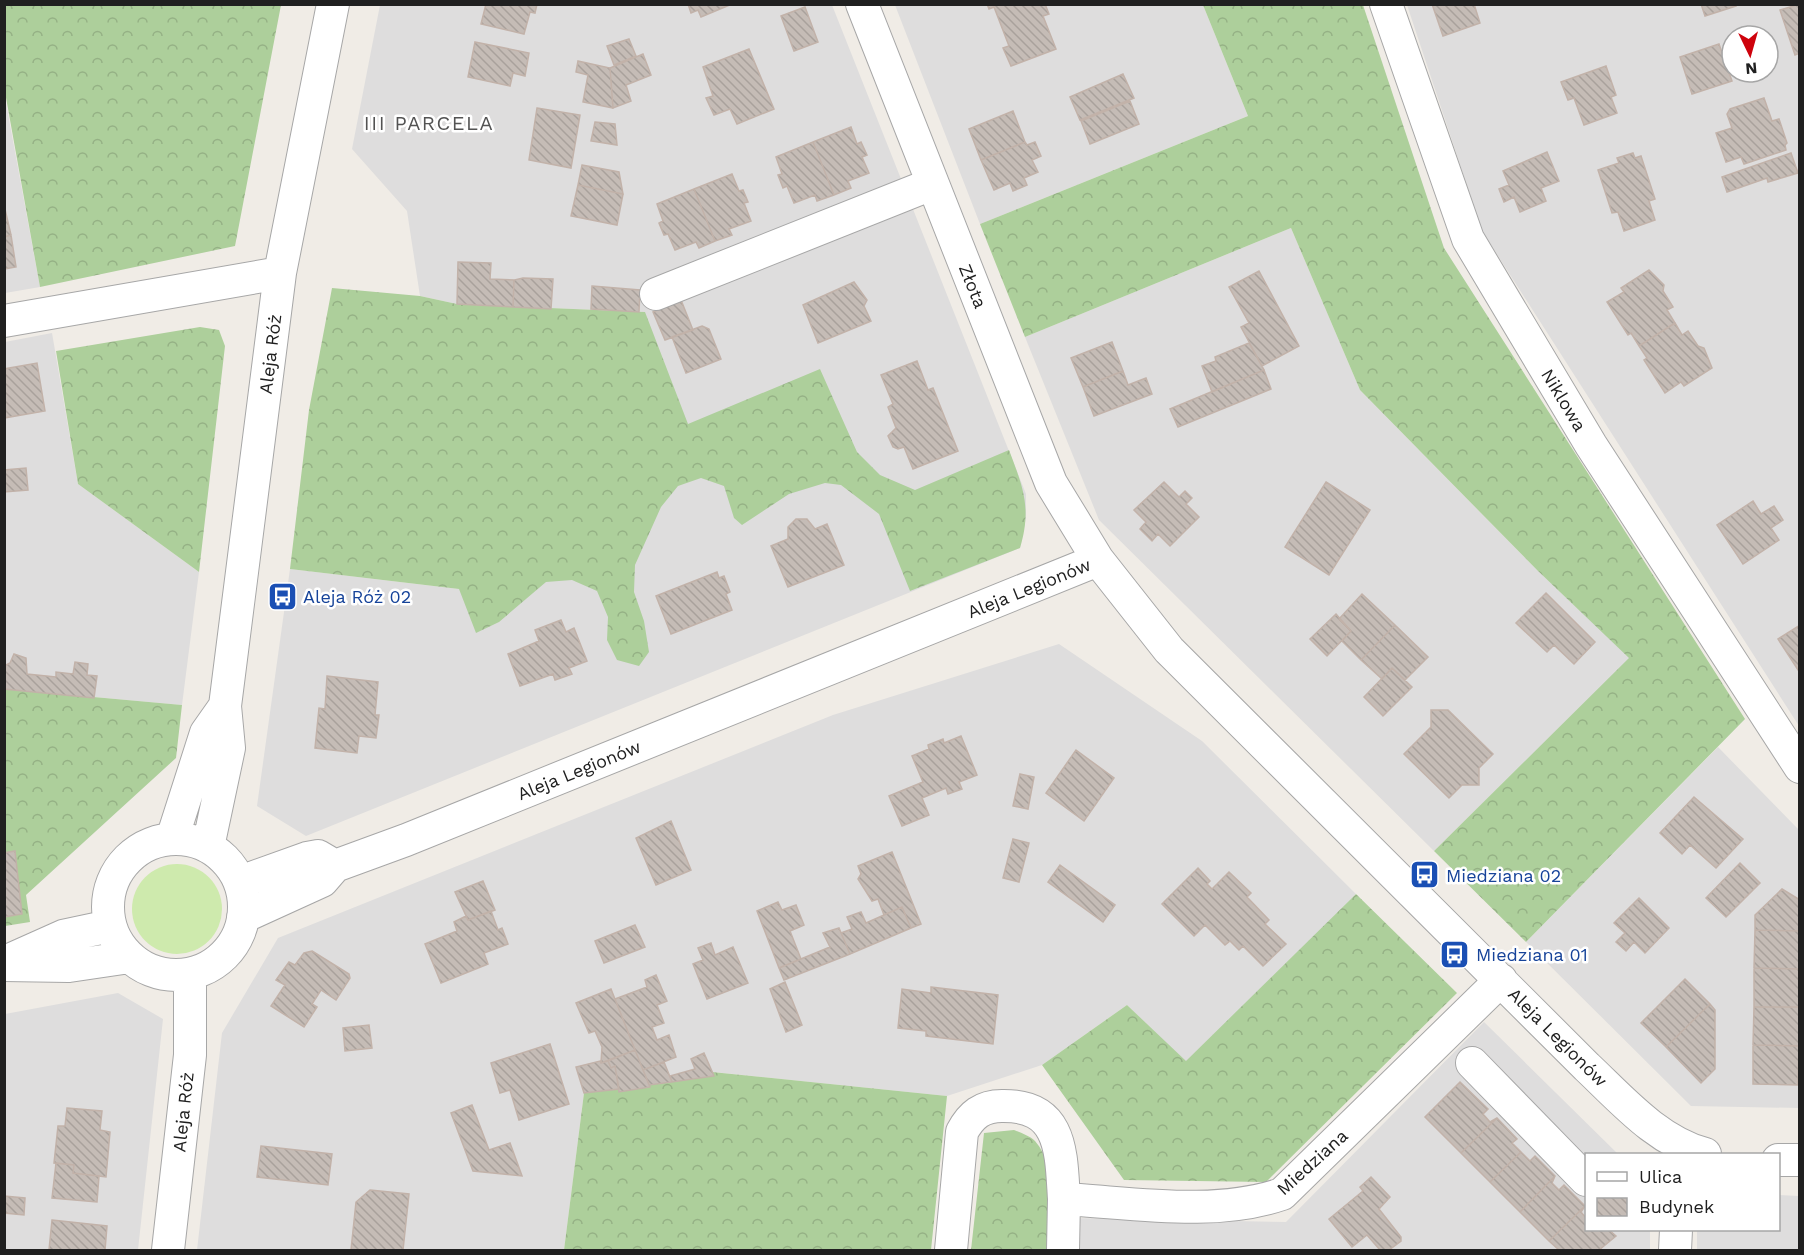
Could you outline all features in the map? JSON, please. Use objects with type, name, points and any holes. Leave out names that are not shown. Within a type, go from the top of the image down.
[{"type":"street","name":"Aleja Róż","points":[[208,847],[229,748],[225,706],[280,273],[333,4]]},
{"type":"street","name":"Złota","points":[[862,4],[1051,483],[1098,560]]},
{"type":"street","name":"Niklowa","points":[[1386,4],[1467,239],[1592,445],[1800,767]]},
{"type":"street","points":[[656,294],[932,184]]},
{"type":"street","points":[[4,321],[280,273]]},
{"type":"street","name":"Aleja Legionów","points":[[243,917],[322,881],[335,866],[406,840],[1098,560],[1169,650],[1648,1124],[1687,1151]]},
{"type":"street","name":"Aleja Róż","points":[[172,839],[206,733],[225,706]]},
{"type":"street","points":[[172,839],[198,842],[208,847],[228,861],[240,882],[243,893],[243,917],[234,945],[222,958],[207,968],[190,974],[172,975],[154,972],[130,957],[115,937],[110,926],[107,902],[111,885],[119,869],[130,855],[146,845],[172,839]]},
{"type":"street","points":[[240,882],[318,856],[335,866]]},
{"type":"street","points":[[4,964],[63,936],[110,926]]},
{"type":"street","points":[[4,964],[69,966],[130,957]]},
{"type":"street","name":"Aleja Róż","points":[[168,1251],[190,1055],[190,974]]},
{"type":"street","name":"Miedziana","points":[[1065,1199],[1219,1207],[1258,1202],[1282,1194],[1501,980]]},
{"type":"street","points":[[1472,1063],[1585,1178]]},
{"type":"street","points":[[951,1251],[962,1132],[968,1120],[978,1111],[993,1106],[1017,1106],[1032,1109],[1045,1118],[1061,1148],[1065,1199],[1063,1251]]},
{"type":"street","points":[[1780,1160],[1800,1160]]},
{"type":"street","points":[[1676,1231],[1676,1251]]},
{"type":"shaded area","points":[[380,5],[832,5],[1026,494],[1026,517],[1020,548],[306,836],[257,806],[290,569],[459,589],[645,312],[457,304],[420,296],[407,211],[352,149]]},
{"type":"shaded area","points":[[895,5],[1203,5],[1248,116],[980,224]]},
{"type":"shaded area","points":[[1407,5],[1799,5],[1799,726],[1482,231]]},
{"type":"shaded area","points":[[4,92],[40,287],[5,293],[4,293]]},
{"type":"shaded area","points":[[1291,228],[1360,390],[1537,570],[1630,658],[1434,851],[1099,520],[1025,337]]},
{"type":"shaded area","points":[[52,333],[78,484],[199,572],[182,705],[5,689],[5,342]]},
{"type":"shaded area","points":[[1059,644],[1202,741],[1356,894],[1186,1062],[1127,1005],[1042,1065],[947,1096],[713,1072],[714,1076],[584,1093],[564,1250],[197,1250],[222,1033],[278,938],[833,715]]},
{"type":"shaded area","points":[[1718,747],[1799,830],[1799,1108],[1691,1106],[1526,942]]},
{"type":"shaded area","points":[[118,993],[163,1019],[138,1250],[5,1250],[5,1014]]},
{"type":"shaded area","points":[[1484,1022],[1617,1153],[1585,1153],[1585,1231],[1650,1231],[1650,1250],[1071,1250],[1072,1218],[1286,1222]]},
{"type":"shaded area","points":[[1780,1195],[1799,1196],[1799,1250],[1697,1250],[1697,1231],[1780,1231]]},
{"type":"green space","points":[[4,5],[281,5],[235,246],[40,287],[5,92]]},
{"type":"green space","points":[[1203,5],[1363,5],[1444,248],[1745,719],[1526,942],[1434,851],[1629,658],[1537,570],[1360,390],[1291,228],[1025,337],[980,224],[1248,116]]},
{"type":"green space","points":[[332,288],[420,296],[457,304],[645,312],[688,424],[820,369],[857,452],[880,475],[915,490],[1009,450],[1024,498],[1024,534],[1020,548],[910,591],[879,514],[841,485],[825,483],[789,494],[742,525],[734,518],[724,486],[701,478],[678,486],[661,507],[635,565],[634,592],[644,621],[649,652],[639,666],[617,660],[607,640],[608,617],[597,591],[572,580],[546,582],[499,622],[476,633],[459,589],[290,569],[309,410]]},
{"type":"green space","points":[[200,327],[219,330],[225,346],[199,572],[78,484],[56,351]]},
{"type":"green space","points":[[5,689],[182,705],[176,758],[26,895],[30,922],[5,926]]},
{"type":"green space","points":[[177,864],[194,868],[209,877],[218,892],[222,909],[218,926],[209,941],[194,950],[177,954],[160,950],[145,941],[136,926],[132,909],[136,892],[145,877],[160,868]]},
{"type":"green space","points":[[1356,894],[1457,993],[1266,1182],[1124,1180],[1042,1065],[1127,1005],[1186,1061]]},
{"type":"green space","points":[[712,1072],[947,1096],[931,1250],[564,1250],[584,1093],[713,1076]]},
{"type":"green space","points":[[1014,1130],[1035,1141],[1047,1165],[1050,1179],[1048,1250],[971,1250],[984,1133]]},
{"type":"building","points":[[486,4],[537,4],[535,13],[530,12],[524,34],[481,24]]},
{"type":"building","points":[[688,4],[732,4],[701,17],[698,10],[691,13]]},
{"type":"building","points":[[987,4],[1045,4],[1049,14],[1043,16],[1056,49],[1011,66],[1003,48],[1009,46],[994,7],[989,9]]},
{"type":"building","points":[[1432,4],[1474,4],[1480,23],[1443,36]]},
{"type":"building","points":[[1701,4],[1735,4],[1736,6],[1705,16]]},
{"type":"building","points":[[1800,4],[1800,53],[1795,55],[1780,10]]},
{"type":"building","points":[[805,7],[818,42],[794,51],[781,16]]},
{"type":"building","points":[[629,39],[636,56],[614,65],[607,46]]},
{"type":"building","points":[[475,42],[529,53],[525,76],[513,73],[510,86],[468,77]]},
{"type":"building","points":[[1719,44],[1720,84],[1723,84],[1692,94],[1680,57]]},
{"type":"building","points":[[749,49],[774,109],[737,124],[730,109],[714,115],[706,98],[713,96],[703,67]]},
{"type":"building","points":[[643,54],[651,75],[626,85],[631,101],[613,108],[610,68]]},
{"type":"building","points":[[578,61],[610,68],[613,108],[583,102],[588,75],[576,72]]},
{"type":"building","points":[[1606,66],[1616,95],[1611,97],[1617,113],[1584,125],[1574,98],[1568,100],[1561,82]]},
{"type":"building","points":[[1123,74],[1134,98],[1080,120],[1070,97]]},
{"type":"building","points":[[1764,98],[1772,121],[1779,119],[1787,143],[1786,150],[1744,164],[1741,157],[1726,162],[1716,133],[1732,128],[1727,114],[1730,109]]},
{"type":"building","points":[[1130,101],[1139,124],[1090,144],[1081,121]]},
{"type":"building","points":[[537,108],[580,115],[571,168],[529,160]]},
{"type":"building","points":[[1013,111],[1025,142],[981,160],[969,129]]},
{"type":"building","points":[[595,122],[615,124],[617,145],[591,141]]},
{"type":"building","points":[[851,127],[857,144],[861,142],[867,155],[862,157],[869,173],[848,181],[851,188],[834,195],[813,142]]},
{"type":"building","points":[[813,142],[834,195],[817,201],[815,195],[794,203],[787,186],[783,188],[778,175],[782,174],[776,157]]},
{"type":"building","points":[[1025,142],[1027,145],[1035,142],[1041,156],[1032,160],[1038,172],[1024,178],[1027,185],[1013,191],[1010,183],[994,190],[981,160]]},
{"type":"building","points":[[1547,152],[1559,181],[1541,188],[1546,201],[1520,212],[1514,197],[1504,202],[1499,189],[1509,185],[1503,171]]},
{"type":"building","points":[[1633,153],[1635,158],[1641,156],[1655,199],[1649,201],[1655,220],[1624,231],[1618,212],[1612,213],[1598,170],[1619,163],[1617,158]]},
{"type":"building","points":[[1791,153],[1798,173],[1768,182],[1767,178],[1727,192],[1722,177]]},
{"type":"building","points":[[582,165],[619,172],[623,194],[578,185]]},
{"type":"building","points":[[732,174],[739,191],[743,190],[748,202],[744,203],[751,221],[729,229],[732,235],[715,241],[694,189]]},
{"type":"building","points":[[578,185],[623,194],[617,225],[571,216]]},
{"type":"building","points":[[694,189],[715,241],[699,248],[696,242],[675,250],[668,234],[664,235],[659,223],[663,221],[657,204]]},
{"type":"building","points":[[4,205],[11,235],[4,237]]},
{"type":"building","points":[[11,235],[16,267],[4,269],[4,237]]},
{"type":"building","points":[[458,262],[491,263],[490,279],[514,280],[513,307],[457,304]]},
{"type":"building","points":[[1649,270],[1664,285],[1663,291],[1673,307],[1667,310],[1675,323],[1639,346],[1631,333],[1628,335],[1607,302],[1624,292],[1621,288]]},
{"type":"building","points":[[1259,271],[1299,346],[1262,366],[1241,327],[1249,323],[1229,287]]},
{"type":"building","points":[[553,279],[551,309],[513,307],[514,280]]},
{"type":"building","points":[[854,282],[867,300],[864,306],[871,321],[818,343],[803,305]]},
{"type":"building","points":[[592,286],[640,290],[639,312],[591,309]]},
{"type":"building","points":[[681,300],[693,330],[665,340],[653,312]]},
{"type":"building","points":[[1675,323],[1682,335],[1688,331],[1698,346],[1704,348],[1712,368],[1684,386],[1681,382],[1665,393],[1644,360],[1647,358],[1639,346]]},
{"type":"building","points":[[702,326],[709,329],[721,359],[686,373],[672,337]]},
{"type":"building","points":[[1112,342],[1123,371],[1083,387],[1071,358]]},
{"type":"building","points":[[1249,343],[1264,370],[1212,392],[1202,366],[1216,361],[1215,357]]},
{"type":"building","points":[[917,361],[928,390],[933,388],[958,451],[913,469],[904,447],[898,449],[893,447],[888,436],[896,428],[888,407],[893,404],[881,375]]},
{"type":"building","points":[[37,363],[45,411],[4,418],[4,369]]},
{"type":"building","points":[[1264,370],[1271,389],[1178,427],[1170,409]]},
{"type":"building","points":[[1123,371],[1128,385],[1146,378],[1152,394],[1094,416],[1083,387]]},
{"type":"building","points":[[26,468],[28,490],[4,492],[4,470]]},
{"type":"building","points":[[1164,482],[1179,497],[1185,491],[1192,498],[1186,504],[1199,517],[1170,546],[1158,534],[1152,541],[1140,529],[1146,522],[1134,510]]},
{"type":"building","points":[[1326,482],[1370,510],[1329,575],[1285,547]]},
{"type":"building","points":[[1753,501],[1761,514],[1774,506],[1783,520],[1771,528],[1779,540],[1743,564],[1717,525]]},
{"type":"building","points":[[796,519],[807,519],[815,529],[827,524],[844,565],[788,587],[771,546],[788,539],[788,527]]},
{"type":"building","points":[[717,572],[719,578],[724,576],[730,592],[726,594],[732,610],[671,634],[656,596]]},
{"type":"building","points":[[1546,593],[1595,642],[1574,664],[1554,645],[1547,652],[1516,623]]},
{"type":"building","points":[[1362,594],[1395,625],[1361,660],[1342,641],[1351,631],[1339,619]]},
{"type":"building","points":[[1336,614],[1351,631],[1327,656],[1310,639]]},
{"type":"building","points":[[561,620],[566,632],[574,628],[587,661],[569,668],[572,674],[555,680],[553,674],[520,686],[508,654],[539,641],[535,630]]},
{"type":"building","points":[[1395,625],[1428,657],[1405,680],[1392,668],[1382,679],[1361,660]]},
{"type":"building","points":[[1800,625],[1800,673],[1778,639]]},
{"type":"building","points":[[14,654],[26,658],[27,674],[56,677],[56,672],[73,674],[75,662],[88,664],[87,675],[97,676],[94,698],[4,689],[4,666],[10,663]]},
{"type":"building","points":[[1392,668],[1412,687],[1383,716],[1364,697]]},
{"type":"building","points":[[327,676],[378,682],[375,715],[379,715],[376,738],[359,736],[357,753],[315,748],[319,708],[325,709]]},
{"type":"building","points":[[1431,710],[1448,710],[1493,754],[1479,768],[1479,785],[1462,785],[1449,798],[1404,754],[1431,727]]},
{"type":"building","points":[[961,736],[977,775],[959,782],[962,789],[948,794],[946,788],[922,798],[929,815],[902,826],[889,796],[923,782],[912,756],[929,749],[928,745],[943,739],[944,743]]},
{"type":"building","points":[[1076,750],[1114,778],[1084,821],[1046,793]]},
{"type":"building","points":[[1020,774],[1034,777],[1028,809],[1013,806]]},
{"type":"building","points":[[1694,797],[1743,839],[1716,868],[1690,845],[1682,854],[1660,833]]},
{"type":"building","points":[[671,821],[691,870],[656,885],[636,838]]},
{"type":"building","points":[[1013,839],[1029,843],[1019,882],[1003,878]]},
{"type":"building","points":[[15,851],[22,914],[4,917],[4,853]]},
{"type":"building","points":[[892,852],[921,924],[911,928],[902,907],[884,915],[878,899],[872,901],[858,879],[861,874],[858,866]]},
{"type":"building","points":[[1740,863],[1760,883],[1726,917],[1706,898]]},
{"type":"building","points":[[1060,865],[1115,905],[1103,922],[1048,882]]},
{"type":"building","points":[[1198,868],[1210,881],[1207,884],[1212,889],[1229,872],[1251,893],[1247,897],[1269,920],[1265,924],[1286,944],[1263,966],[1243,946],[1239,950],[1230,941],[1225,945],[1205,925],[1194,936],[1162,904]]},
{"type":"building","points":[[483,881],[495,910],[468,920],[455,892]]},
{"type":"building","points":[[1782,889],[1800,900],[1800,931],[1755,930],[1755,915]]},
{"type":"building","points":[[1639,898],[1669,928],[1645,953],[1634,942],[1626,951],[1616,942],[1625,933],[1614,923]]},
{"type":"building","points":[[778,902],[782,910],[796,905],[804,925],[790,931],[801,959],[779,968],[757,911]]},
{"type":"building","points":[[902,907],[911,928],[850,954],[841,933],[852,929],[847,917],[861,912],[866,923]]},
{"type":"building","points":[[491,911],[498,930],[502,928],[508,944],[484,953],[488,964],[441,983],[425,944],[457,931],[454,922],[466,916],[468,920]]},
{"type":"building","points":[[635,925],[645,947],[604,963],[595,941]]},
{"type":"building","points":[[839,928],[850,954],[784,980],[779,968],[830,947],[823,933]]},
{"type":"building","points":[[1755,930],[1800,931],[1800,969],[1754,968]]},
{"type":"building","points":[[711,943],[715,955],[733,947],[748,983],[707,999],[693,964],[703,960],[698,948]]},
{"type":"building","points":[[312,951],[349,974],[350,978],[336,1000],[321,990],[312,1004],[317,1007],[304,1027],[271,1006],[285,985],[276,980],[289,962],[295,965],[304,953]]},
{"type":"building","points":[[1754,968],[1800,969],[1799,1007],[1754,1007]]},
{"type":"building","points":[[656,975],[667,1001],[657,1005],[664,1023],[652,1027],[657,1040],[669,1035],[676,1057],[643,1070],[615,999],[647,987],[645,980]]},
{"type":"building","points":[[1685,979],[1710,1004],[1666,1047],[1641,1023]]},
{"type":"building","points":[[785,982],[802,1025],[786,1032],[770,989]]},
{"type":"building","points":[[931,987],[998,995],[993,1044],[926,1036],[926,1031],[898,1028],[902,989],[931,993]]},
{"type":"building","points":[[611,989],[635,1050],[601,1063],[602,1047],[595,1031],[589,1033],[576,1003]]},
{"type":"building","points":[[1710,1004],[1715,1010],[1715,1069],[1701,1083],[1666,1047]]},
{"type":"building","points":[[1754,1007],[1799,1007],[1799,1046],[1753,1045]]},
{"type":"building","points":[[369,1025],[372,1048],[345,1051],[343,1028]]},
{"type":"building","points":[[550,1044],[569,1104],[519,1120],[510,1090],[500,1093],[491,1063]]},
{"type":"building","points":[[1753,1045],[1799,1046],[1798,1085],[1753,1084]]},
{"type":"building","points":[[635,1050],[650,1087],[619,1092],[615,1066],[611,1068],[608,1061]]},
{"type":"building","points":[[704,1053],[714,1076],[672,1082],[670,1076],[695,1069],[691,1059]]},
{"type":"building","points":[[600,1061],[601,1063],[608,1061],[611,1068],[615,1066],[619,1089],[584,1093],[576,1067]]},
{"type":"building","points":[[664,1062],[672,1082],[649,1085],[643,1070]]},
{"type":"building","points":[[1460,1082],[1488,1109],[1483,1114],[1490,1122],[1497,1118],[1461,1153],[1425,1117]]},
{"type":"building","points":[[472,1105],[489,1150],[510,1143],[522,1176],[473,1171],[451,1113]]},
{"type":"building","points":[[67,1108],[102,1111],[100,1130],[110,1132],[106,1177],[73,1173],[74,1165],[54,1163],[58,1126],[65,1126]]},
{"type":"building","points":[[1497,1118],[1517,1139],[1512,1143],[1521,1152],[1490,1182],[1461,1153]]},
{"type":"building","points":[[261,1146],[332,1154],[328,1185],[257,1177]]},
{"type":"building","points":[[1521,1152],[1530,1161],[1535,1156],[1555,1176],[1520,1212],[1490,1182]]},
{"type":"building","points":[[56,1163],[74,1165],[73,1173],[99,1176],[97,1202],[52,1198]]},
{"type":"building","points":[[1555,1176],[1552,1183],[1559,1190],[1564,1185],[1585,1206],[1549,1241],[1520,1212]]},
{"type":"building","points":[[1371,1177],[1390,1197],[1379,1209],[1401,1237],[1401,1241],[1389,1250],[1380,1250],[1367,1235],[1352,1247],[1329,1219],[1363,1191],[1360,1187]]},
{"type":"building","points":[[370,1190],[409,1194],[403,1250],[351,1250],[356,1202]]},
{"type":"building","points":[[4,1196],[25,1198],[24,1215],[4,1213]]},
{"type":"building","points":[[1585,1206],[1581,1212],[1585,1217],[1585,1231],[1610,1231],[1616,1236],[1599,1250],[1559,1250],[1549,1241]]},
{"type":"building","points":[[52,1220],[107,1226],[105,1250],[49,1250]]},
{"type":"place","name":"Aleja Róż 02","points":[[282,596]]},
{"type":"place","name":"Miedziana 02","points":[[1425,875]]},
{"type":"place","name":"Miedziana 01","points":[[1455,954]]},
{"type":"district","name":"III PARCELA","points":[[429,123]]}]
